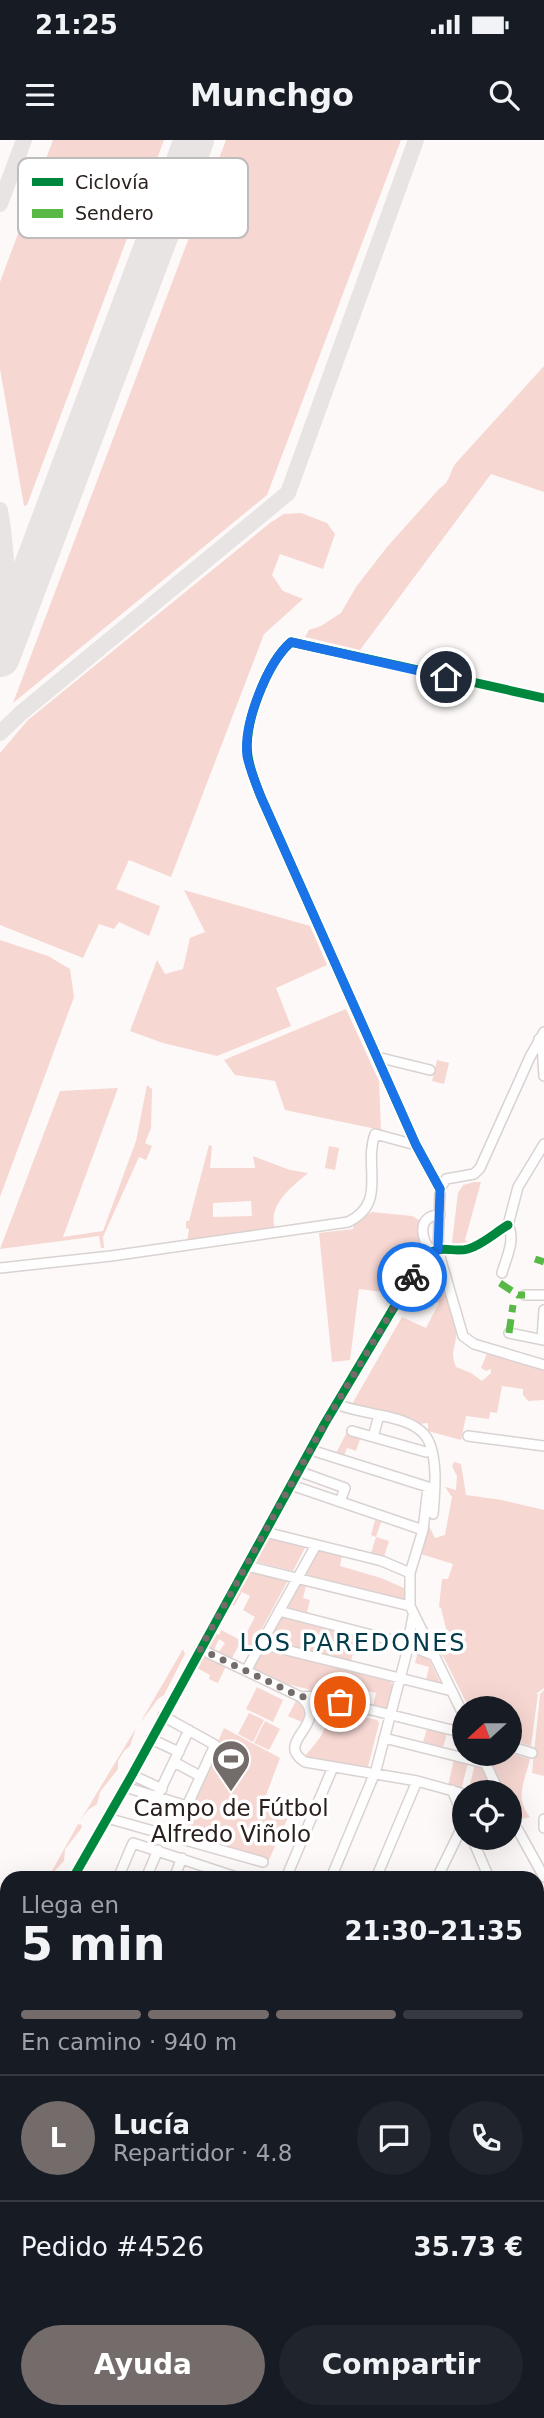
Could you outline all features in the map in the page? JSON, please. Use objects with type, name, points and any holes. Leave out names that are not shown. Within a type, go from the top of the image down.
[{"type":"street","points":[[544,698],[291,642],[270,668],[247,736],[247,755],[261,797],[416,1145],[440,1189],[435,1251],[463,1336],[474,1343],[544,1365]]},
{"type":"street","points":[[542,1036],[544,1076]]},
{"type":"street","points":[[440,1189],[446,1180],[474,1174],[480,1168],[542,1036]]},
{"type":"street","points":[[377,1057],[430,1070]]},
{"type":"street","points":[[0,1268],[111,1256],[348,1222],[357,1218],[367,1207],[372,1188],[372,1142],[375,1134],[416,1145]]},
{"type":"street","points":[[77,1871],[298,1471],[421,1262],[435,1251],[447,1247],[469,1249],[508,1225],[519,1187],[544,1144]]},
{"type":"street","points":[[435,1251],[425,1241],[422,1229],[425,1220],[432,1215],[440,1215]]},
{"type":"street","points":[[502,1273],[510,1246],[511,1229],[508,1225]]},
{"type":"street","points":[[525,1295],[544,1295]]},
{"type":"street","points":[[509,1333],[543,1340],[544,1310]]},
{"type":"street","points":[[337,1404],[349,1410],[408,1423],[423,1432],[429,1441],[435,1484],[433,1514]]},
{"type":"street","points":[[373,1437],[379,1415]]},
{"type":"street","points":[[352,1431],[426,1452]]},
{"type":"street","points":[[468,1436],[544,1446]]},
{"type":"street","points":[[311,1450],[428,1487],[423,1530],[410,1573],[410,1642]]},
{"type":"street","points":[[298,1471],[345,1488],[340,1502]]},
{"type":"street","points":[[291,1485],[423,1530]]},
{"type":"street","points":[[265,1532],[382,1562],[410,1573]]},
{"type":"street","points":[[246,1671],[316,1545]]},
{"type":"street","points":[[247,1566],[411,1611],[454,1696]]},
{"type":"street","points":[[279,1611],[400,1642],[410,1642],[424,1644],[423,1636],[415,1630],[410,1642],[374,1775],[334,1871]]},
{"type":"street","points":[[410,1642],[433,1656]]},
{"type":"street","points":[[262,1644],[452,1691]]},
{"type":"street","points":[[200,1649],[301,1697],[306,1702],[311,1715],[309,1723],[296,1740],[294,1752],[305,1762],[416,1781],[452,1790]]},
{"type":"street","points":[[301,1697],[315,1696],[452,1730]]},
{"type":"street","points":[[132,1775],[159,1793],[187,1806],[215,1745],[163,1716]]},
{"type":"street","points":[[159,1793],[189,1730]]},
{"type":"street","points":[[384,1738],[452,1752]]},
{"type":"street","points":[[151,1739],[179,1752]]},
{"type":"street","points":[[522,1750],[532,1753]]},
{"type":"street","points":[[174,1762],[200,1776]]},
{"type":"street","points":[[288,1871],[333,1767]]},
{"type":"street","points":[[379,1871],[416,1781]]},
{"type":"street","points":[[125,1787],[159,1793]]},
{"type":"street","points":[[107,1818],[262,1862]]},
{"type":"street","points":[[522,1837],[541,1871]]},
{"type":"street","points":[[121,1871],[133,1843],[221,1871]]},
{"type":"street","points":[[440,1871],[452,1846]]},
{"type":"street","points":[[149,1871],[158,1850]]},
{"type":"street","points":[[477,1850],[486,1871]]},
{"type":"street","points":[[177,1871],[182,1858]]},
{"type":"shaded area","points":[[53,140],[164,140],[157,158],[46,158]]},
{"type":"shaded area","points":[[226,140],[401,140],[267,495],[13,703],[189,238],[248,238],[248,158],[219,158]]},
{"type":"shaded area","points":[[18,234],[18,238],[127,238],[27,505],[24,506],[0,369],[0,282]]},
{"type":"shaded area","points":[[544,366],[544,492],[491,474],[360,650],[305,637],[309,630],[341,613],[356,587],[387,547],[446,483],[456,463]]},
{"type":"shaded area","points":[[301,513],[327,523],[335,534],[323,569],[280,554],[272,575],[283,591],[303,599],[264,634],[171,877],[129,860],[116,889],[160,906],[149,936],[119,922],[114,929],[99,924],[83,958],[0,925],[0,753],[28,720],[270,523],[284,514]]},
{"type":"shaded area","points":[[184,890],[310,926],[327,965],[276,988],[291,1026],[217,1056],[163,1043],[130,1031],[157,960],[165,974],[183,969],[190,938],[205,932]]},
{"type":"shaded area","points":[[0,940],[48,956],[70,969],[74,997],[0,1197]]},
{"type":"shaded area","points":[[346,1009],[379,1081],[381,1130],[285,1110],[275,1081],[235,1075],[224,1060]]},
{"type":"shaded area","points":[[437,1060],[449,1063],[444,1084],[432,1081]]},
{"type":"shaded area","points":[[147,1085],[152,1089],[151,1128],[145,1143],[152,1146],[146,1160],[139,1157],[103,1237],[104,1248],[101,1248],[99,1236],[0,1249],[60,1091],[118,1088],[63,1237],[103,1231],[136,1141]]},
{"type":"shaded area","points":[[209,1145],[212,1146],[210,1168],[255,1168],[253,1156],[290,1170],[308,1173],[278,1204],[275,1228],[187,1241],[189,1229],[186,1228],[186,1221],[189,1221]],"holes":[[[251,1201],[252,1216],[213,1217],[213,1203]]]},
{"type":"shaded area","points":[[329,1146],[339,1148],[335,1170],[325,1168]]},
{"type":"shaded area","points":[[481,1182],[465,1240],[468,1242],[454,1244],[452,1242],[458,1193],[463,1185]]},
{"type":"shaded area","points":[[372,1212],[412,1216],[421,1221],[418,1233],[422,1250],[412,1265],[412,1256],[417,1252],[395,1247],[387,1255],[383,1292],[359,1289],[350,1360],[332,1362],[319,1233],[353,1229],[354,1223]]},
{"type":"shaded area","points":[[430,1261],[435,1262],[438,1267],[452,1310],[456,1330],[453,1354],[456,1367],[482,1381],[491,1373],[491,1369],[486,1371],[481,1368],[488,1351],[544,1368],[544,1400],[528,1401],[523,1395],[523,1389],[502,1386],[497,1413],[490,1412],[489,1419],[466,1416],[461,1440],[428,1431],[428,1423],[418,1424],[407,1417],[352,1404],[402,1317],[426,1328],[439,1303],[416,1293],[421,1284],[415,1280]]},
{"type":"shaded area","points":[[347,1432],[361,1436],[356,1451],[347,1448],[343,1458],[335,1455]]},
{"type":"shaded area","points":[[454,1462],[461,1464],[466,1495],[544,1510],[544,1688],[536,1694],[531,1746],[522,1743],[522,1696],[463,1696],[444,1658],[429,1642],[447,1633],[439,1607],[442,1579],[448,1579],[453,1564],[421,1554],[428,1524],[435,1538],[445,1535],[452,1497],[445,1487],[456,1490],[457,1476],[452,1466]]},
{"type":"shaded area","points":[[375,1520],[381,1522],[376,1537],[371,1535]]},
{"type":"shaded area","points":[[269,1537],[306,1546],[293,1571],[257,1562],[255,1559]]},
{"type":"shaded area","points":[[376,1537],[389,1541],[383,1560],[370,1556]]},
{"type":"shaded area","points":[[320,1550],[342,1555],[340,1566],[381,1578],[406,1589],[405,1597],[403,1599],[307,1575],[306,1572]]},
{"type":"shaded area","points":[[251,1572],[287,1582],[252,1647],[241,1641],[231,1660],[218,1653],[225,1643],[219,1639],[214,1650],[207,1647],[215,1633],[219,1635],[221,1630],[242,1641],[255,1617],[243,1610],[250,1596],[242,1592],[234,1606],[231,1604]]},
{"type":"shaded area","points":[[298,1586],[306,1586],[303,1598],[310,1600],[307,1612],[289,1608],[288,1604]]},
{"type":"shaded area","points":[[280,1619],[357,1636],[351,1661],[271,1641],[270,1637]]},
{"type":"shaded area","points":[[183,1649],[185,1654],[164,1695],[140,1723]]},
{"type":"shaded area","points":[[265,1650],[391,1682],[393,1686],[388,1707],[384,1709],[373,1706],[376,1693],[330,1681],[327,1694],[271,1680],[254,1672],[253,1668]]},
{"type":"shaded area","points":[[418,1652],[427,1655],[440,1682],[426,1680],[429,1667],[415,1663]]},
{"type":"shaded area","points":[[207,1657],[226,1666],[218,1683],[197,1668],[201,1659]]},
{"type":"shaded area","points":[[257,1687],[283,1700],[273,1722],[246,1709]]},
{"type":"shaded area","points":[[544,1690],[544,1776],[532,1773],[540,1694]]},
{"type":"shaded area","points":[[296,1701],[307,1711],[304,1723],[288,1716]]},
{"type":"shaded area","points":[[324,1707],[377,1720],[379,1723],[368,1767],[365,1769],[350,1764],[349,1766],[303,1758],[324,1728]]},
{"type":"shaded area","points":[[249,1713],[264,1720],[253,1742],[238,1734]]},
{"type":"shaded area","points":[[265,1721],[280,1729],[269,1750],[254,1743]]},
{"type":"shaded area","points":[[136,1728],[130,1746],[118,1761],[118,1769],[100,1792],[97,1804],[88,1810],[80,1821]]},
{"type":"shaded area","name":"Campo de Fútbol Alfredo Viñolo","points":[[224,1728],[280,1758],[263,1803],[290,1813],[269,1860],[183,1836],[195,1801],[192,1800]]},
{"type":"shaded area","points":[[427,1729],[447,1734],[443,1747],[423,1742]]},
{"type":"shaded area","points":[[522,1757],[530,1759],[522,1796],[522,1780],[499,1780],[493,1766],[522,1766]]},
{"type":"shaded area","points":[[452,1766],[467,1766],[464,1780],[452,1780],[452,1787],[448,1786]]},
{"type":"shaded area","points":[[474,1766],[479,1766],[483,1768],[488,1780],[471,1780]]},
{"type":"shaded area","points":[[522,1796],[525,1810],[530,1817],[522,1819]]},
{"type":"shaded area","points":[[78,1824],[82,1825],[65,1849],[64,1861],[52,1871]]},
{"type":"taxiway","points":[[0,204],[24,140]]},
{"type":"taxiway","points":[[0,733],[288,493],[416,140]]},
{"type":"taxiway","points":[[0,510],[7,579],[0,648]]},
{"type":"runway","points":[[187,158],[194,140]]},
{"type":"runway","points":[[0,657],[157,238]]},
{"type":"marked path","points":[[535,1259],[544,1262]]},
{"type":"marked path","points":[[500,1283],[518,1295],[525,1295]]},
{"type":"marked path","points":[[509,1333],[513,1305]]},
{"type":"cycle path","points":[[440,1189],[416,1145],[261,797],[248,756],[249,728],[253,711],[273,664],[291,642],[544,698]]},
{"type":"cycle path","points":[[77,1871],[325,1423],[421,1262],[433,1251],[473,1247],[508,1225]]},
{"type":"way so far","points":[[340,1702],[315,1696],[301,1697],[200,1649],[325,1423],[412,1277]]},
{"type":"place","name":"Campo de Fútbol Alfredo Viñolo","points":[[231,1793]]},
{"type":"district","name":"LOS PAREDONES","points":[[353,1643]]},
{"type":"route","points":[[412,1277],[426,1256],[438,1250],[440,1189],[416,1145],[261,797],[247,755],[247,736],[270,668],[291,642],[446,677]]}]
